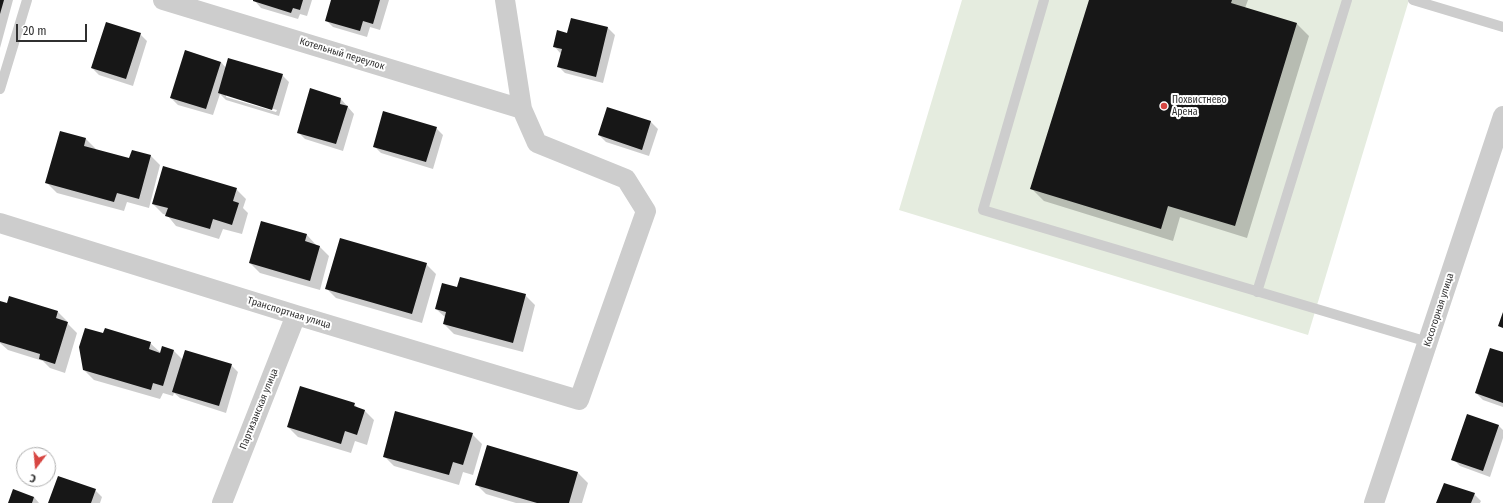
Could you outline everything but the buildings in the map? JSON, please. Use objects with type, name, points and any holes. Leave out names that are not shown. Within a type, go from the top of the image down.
[{"type":"street","name":"Котельный переулок","points":[[163,0],[522,109]]},
{"type":"street","points":[[506,0],[522,109]]},
{"type":"street","name":"Транспортная улица","points":[[0,223],[296,315],[579,400],[646,211],[626,179],[537,143],[522,109]]},
{"type":"street","name":"Косогорная улица","points":[[1374,503],[1503,116]]},
{"type":"street","name":"Партизанская улица","points":[[222,503],[296,315]]},
{"type":"lane","points":[[0,89],[27,0]]},
{"type":"lane","points":[[1044,0],[983,210],[1428,342]]},
{"type":"lane","points":[[1258,292],[1347,0]]},
{"type":"lane","points":[[1413,0],[1503,27]]},
{"type":"shaded area","points":[[962,0],[1409,0],[1308,335],[899,210]]},
{"type":"place","name":"Похвистнево Арена","points":[[1164,106]]}]
